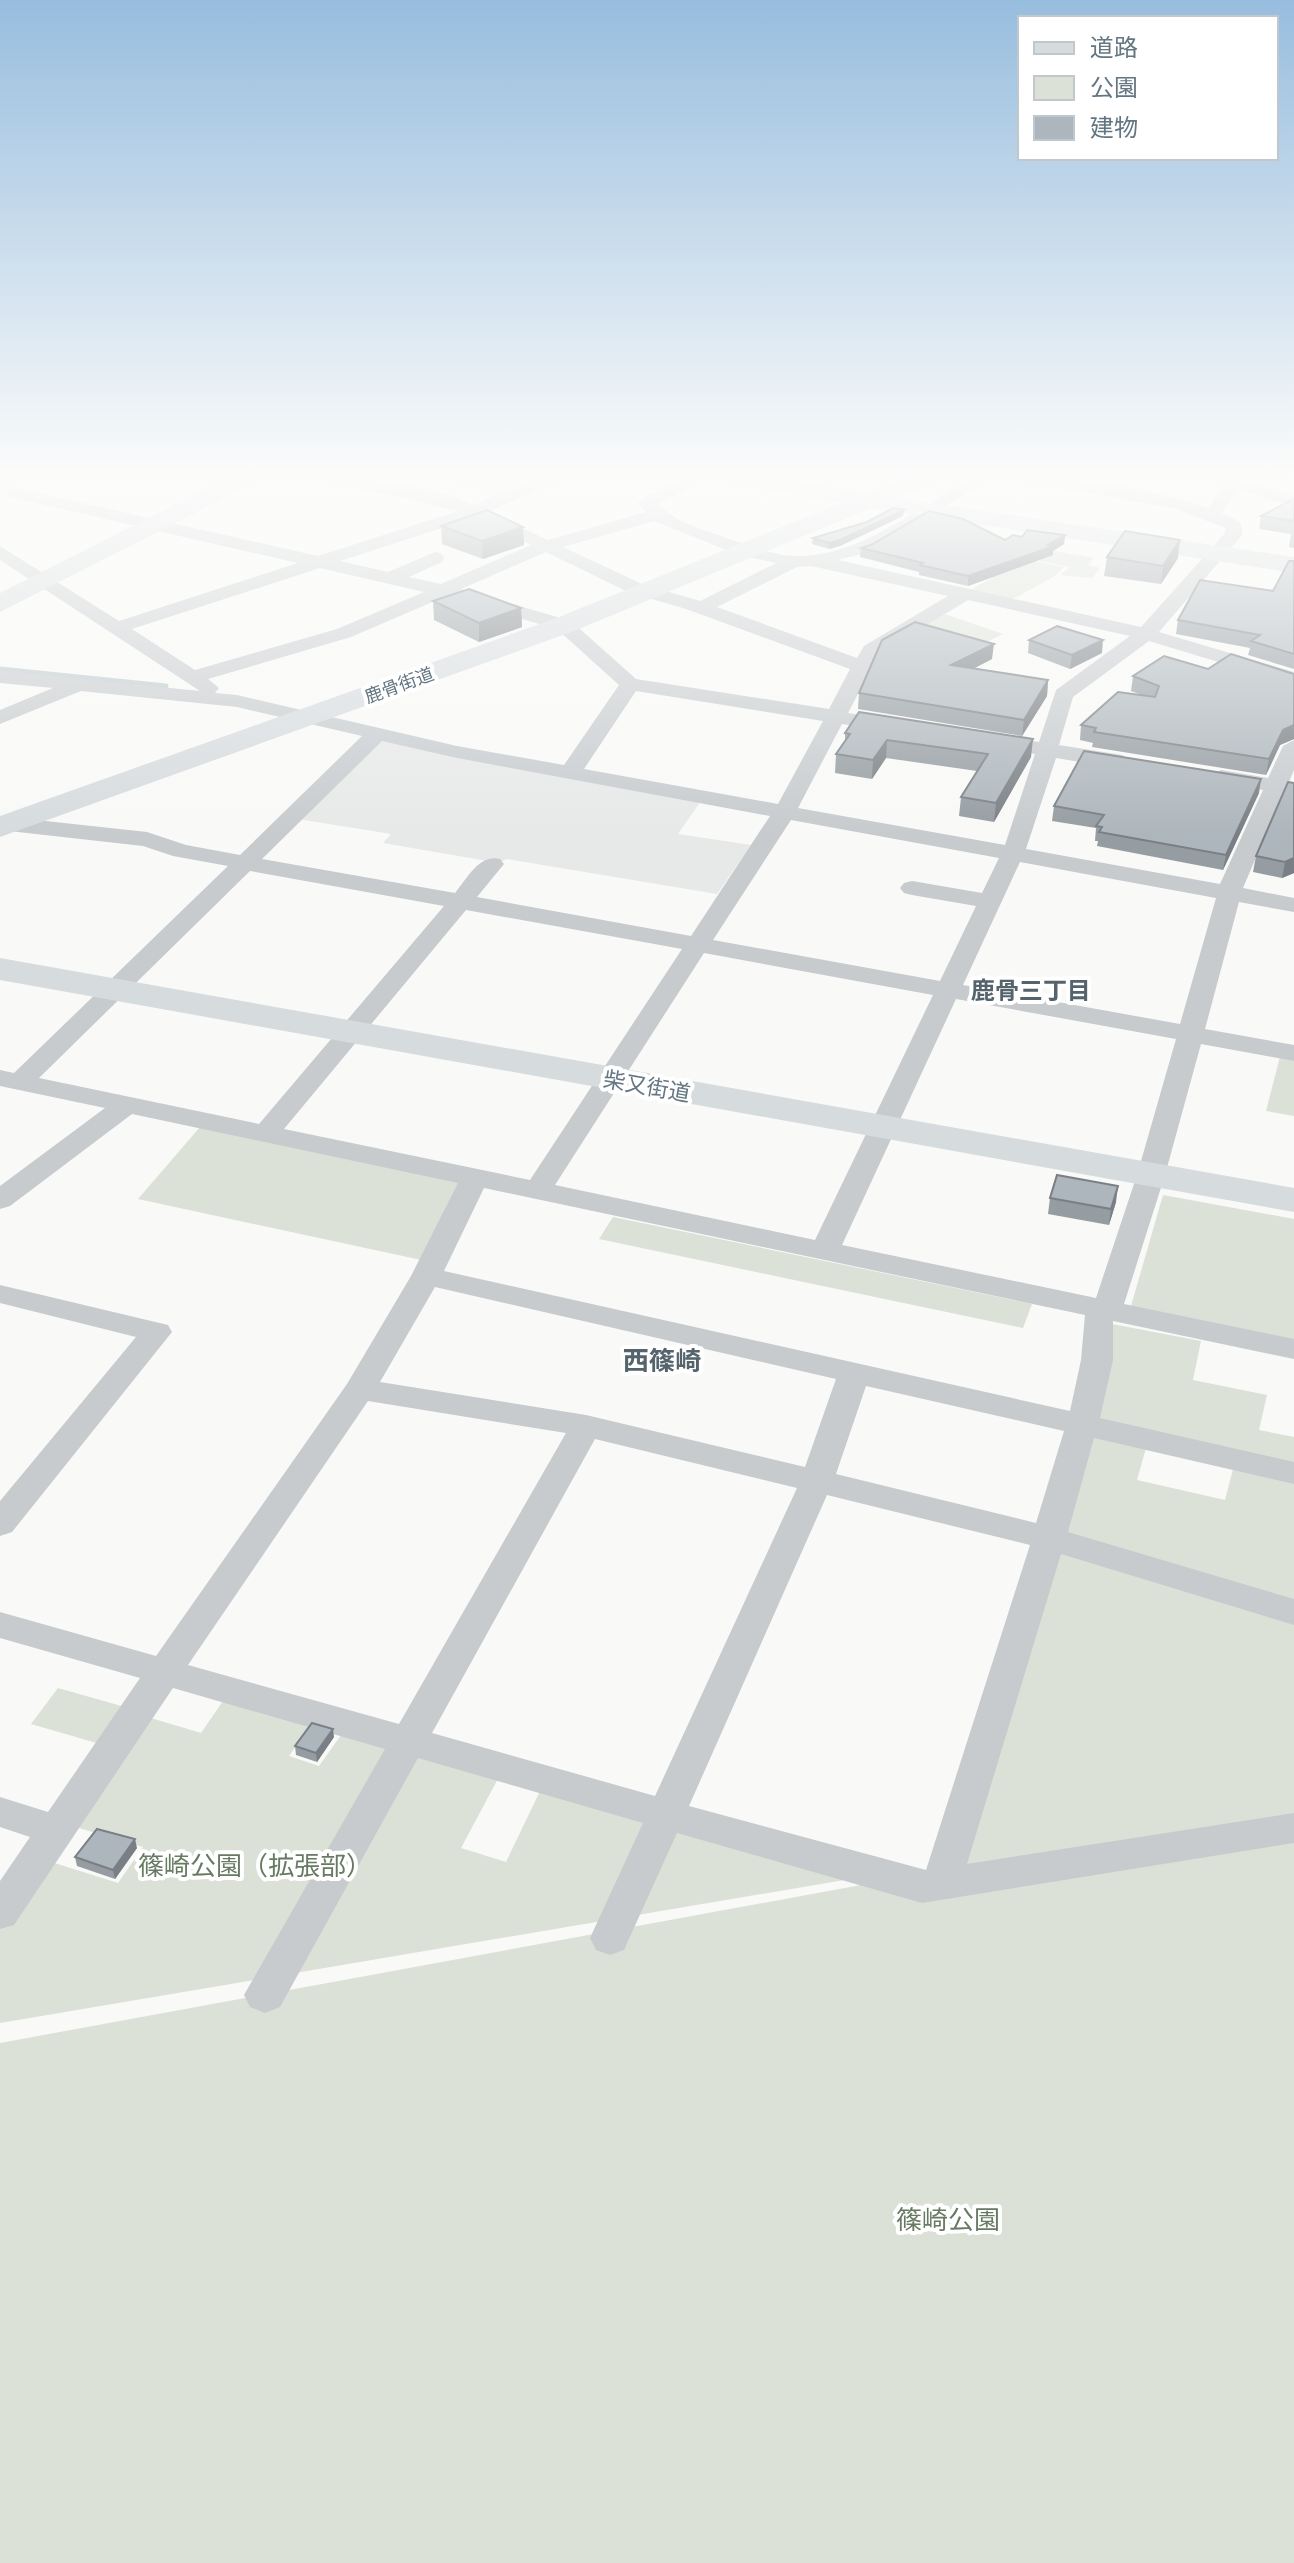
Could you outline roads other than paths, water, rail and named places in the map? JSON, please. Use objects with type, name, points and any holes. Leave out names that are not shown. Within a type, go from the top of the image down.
[{"type":"street","points":[[68,597],[119,627],[198,686],[237,701],[305,719],[570,773],[1012,854],[1231,893],[1289,898]]},
{"type":"street","points":[[119,627],[213,597]]},
{"type":"street","points":[[0,677],[79,684],[198,686],[344,633],[427,597]]},
{"type":"street","points":[[465,597],[564,625],[630,684],[912,729]]},
{"type":"street","name":"鹿骨街道","points":[[2,826],[564,625],[632,597]]},
{"type":"street","points":[[666,597],[702,607],[788,643],[863,667]]},
{"type":"street","points":[[702,607],[725,597]]},
{"type":"street","points":[[536,1192],[785,811],[871,650],[960,597]]},
{"type":"street","points":[[971,597],[1146,634],[1294,679]]},
{"type":"street","points":[[825,1250],[945,990],[1012,854],[1034,798],[1063,694],[1146,634],[1179,597]]},
{"type":"street","points":[[0,718],[79,684]]},
{"type":"street","points":[[570,773],[630,684]]},
{"type":"street","points":[[10,1080],[115,990],[376,735]]},
{"type":"street","points":[[972,738],[1138,764]]},
{"type":"street","points":[[941,1885],[1049,1538],[1081,1424],[1100,1342],[1098,1319],[1107,1309],[1151,1175],[1233,880],[1284,787],[1294,746]]},
{"type":"street","points":[[1200,774],[1284,787]]},
{"type":"street","points":[[2,826],[147,839],[181,851],[1294,1053]]},
{"type":"street","points":[[266,1133],[492,864]]},
{"type":"street","points":[[912,888],[989,901]]},
{"type":"street","name":"柴又街道","points":[[0,969],[1294,1200]]},
{"type":"street","points":[[10,1080],[1294,1349]]},
{"type":"street","points":[[0,1200],[127,1105]]},
{"type":"street","points":[[0,1913],[360,1389],[426,1276],[474,1179]]},
{"type":"street","points":[[426,1276],[1294,1473]]},
{"type":"street","points":[[0,1294],[157,1332],[0,1524]]},
{"type":"street","points":[[610,1938],[669,1814],[817,1481],[854,1374]]},
{"type":"street","points":[[360,1389],[586,1426],[817,1481],[1049,1538],[1294,1612]]},
{"type":"street","points":[[265,1995],[586,1426]]},
{"type":"street","points":[[0,1625],[922,1887],[1294,1828]]},
{"type":"street","points":[[0,1812],[56,1830]]},
{"type":"waterway","points":[[0,669],[166,686]]},
{"type":"district","name":"鹿骨三丁目","points":[[1031,990]]},
{"type":"district","name":"西篠崎","points":[[662,1360]]},
{"type":"park label","name":"篠崎公園（拡張部）","points":[[255,1865]]},
{"type":"park label","name":"篠崎公園","points":[[948,2219]]}]
